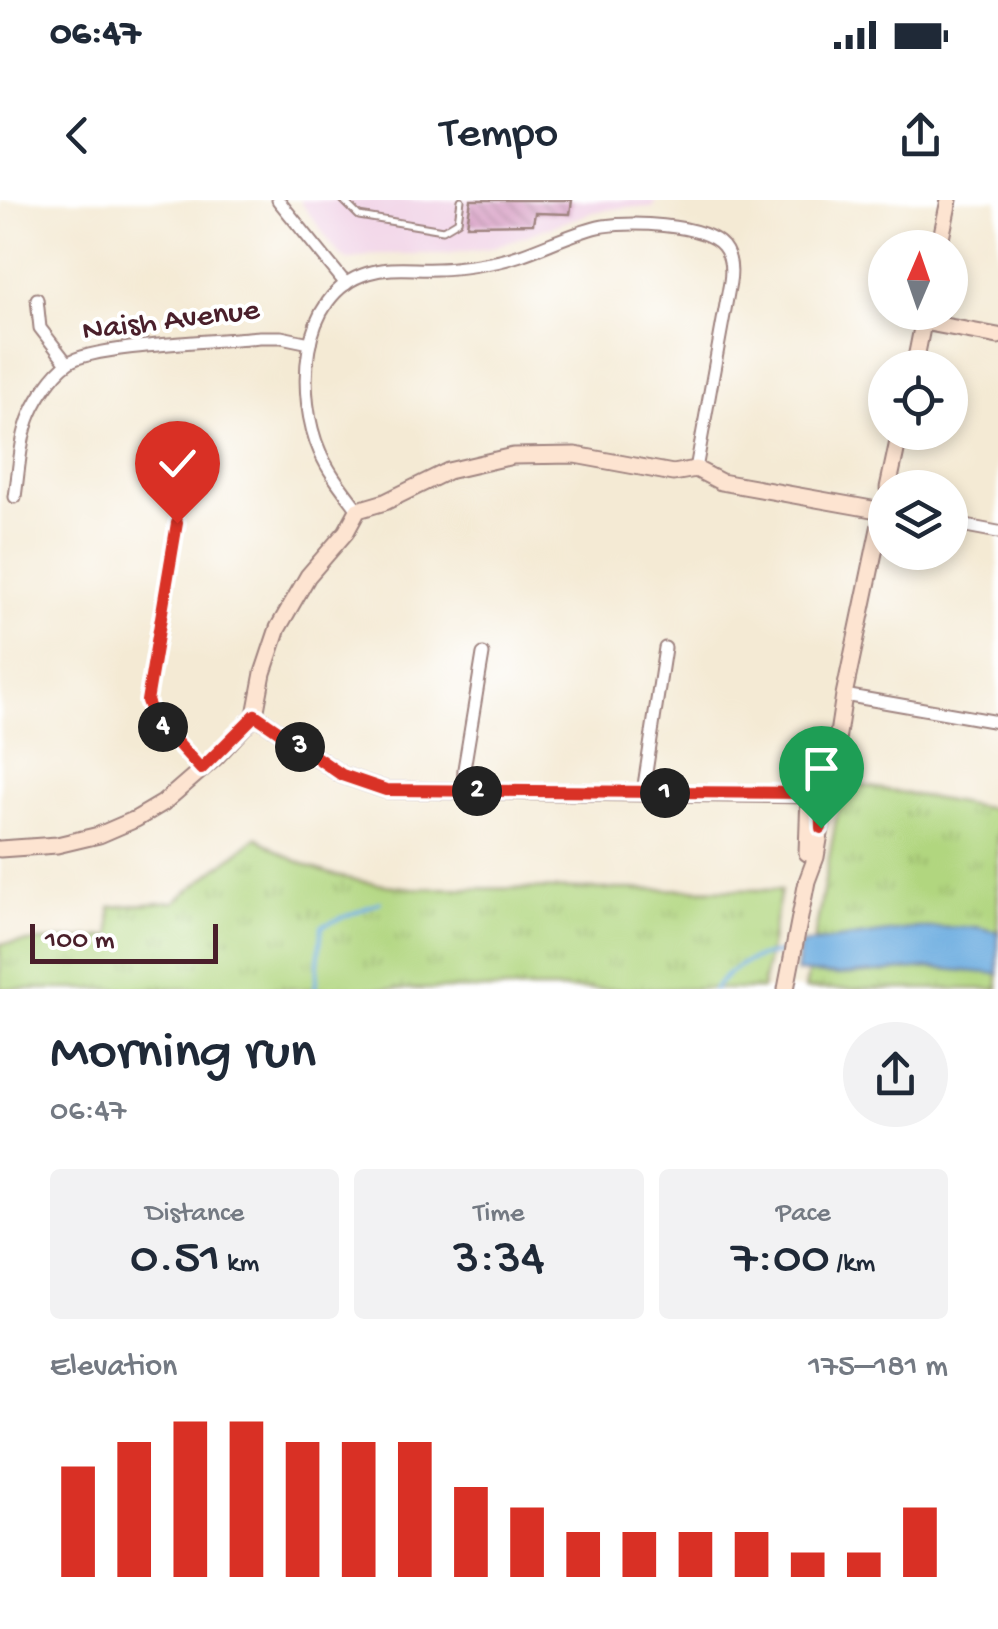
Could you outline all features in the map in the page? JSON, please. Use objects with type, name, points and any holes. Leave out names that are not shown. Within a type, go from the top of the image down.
[{"type":"street","points":[[278,200],[346,284]]},
{"type":"street","points":[[943,230],[949,200]]},
{"type":"street","points":[[358,510],[330,472],[313,434],[307,388],[310,343],[325,306],[346,284],[365,274],[391,268],[462,268],[506,260],[597,227],[627,222],[710,236],[726,248],[732,273],[696,469]]},
{"type":"street","points":[[36,299],[40,328],[67,363]]},
{"type":"street","points":[[968,328],[998,336]]},
{"type":"street","name":"Naish Avenue","points":[[14,498],[30,415],[67,363],[112,350],[242,339],[281,337],[310,343]]},
{"type":"street","points":[[0,849],[57,845],[99,835],[136,820],[163,803],[255,715],[263,673],[278,628],[308,576],[346,532],[358,510],[385,502],[448,472],[480,461],[513,456],[575,455],[673,473],[696,469],[720,482],[868,505]]},
{"type":"street","points":[[177,523],[147,701],[153,716],[201,769]]},
{"type":"street","points":[[968,526],[998,532]]},
{"type":"street","points":[[786,989],[807,881],[815,794],[834,749],[871,570]]},
{"type":"street","points":[[643,792],[666,648]]},
{"type":"street","points":[[463,790],[483,654]]},
{"type":"street","points":[[844,696],[998,722]]},
{"type":"street","points":[[255,715],[316,758],[365,785],[386,790],[815,794]]},
{"type":"lane","points":[[343,200],[359,216],[443,230],[458,221],[461,200]]},
{"type":"shaded area","points":[[299,200],[655,200],[653,208],[593,212],[490,248],[445,254],[378,254],[347,260]]},
{"type":"green space","points":[[843,782],[998,810],[998,989],[805,989]]},
{"type":"green space","points":[[257,837],[293,859],[330,874],[412,888],[781,890],[762,989],[0,989],[0,944],[111,936],[110,907],[174,902]]},
{"type":"water","points":[[977,927],[998,932],[998,974],[931,968],[839,975],[796,972],[800,944],[918,928]]},
{"type":"building","points":[[471,200],[572,200],[570,214],[535,213],[533,224],[467,225]]},
{"type":"waterway","points":[[315,989],[322,926],[380,902]]},
{"type":"waterway","points":[[714,989],[746,962],[786,953]]},
{"type":"route","points":[[177,523],[147,701],[153,716],[201,769],[255,715],[342,775],[386,790],[809,793],[820,795],[821,828]]}]
